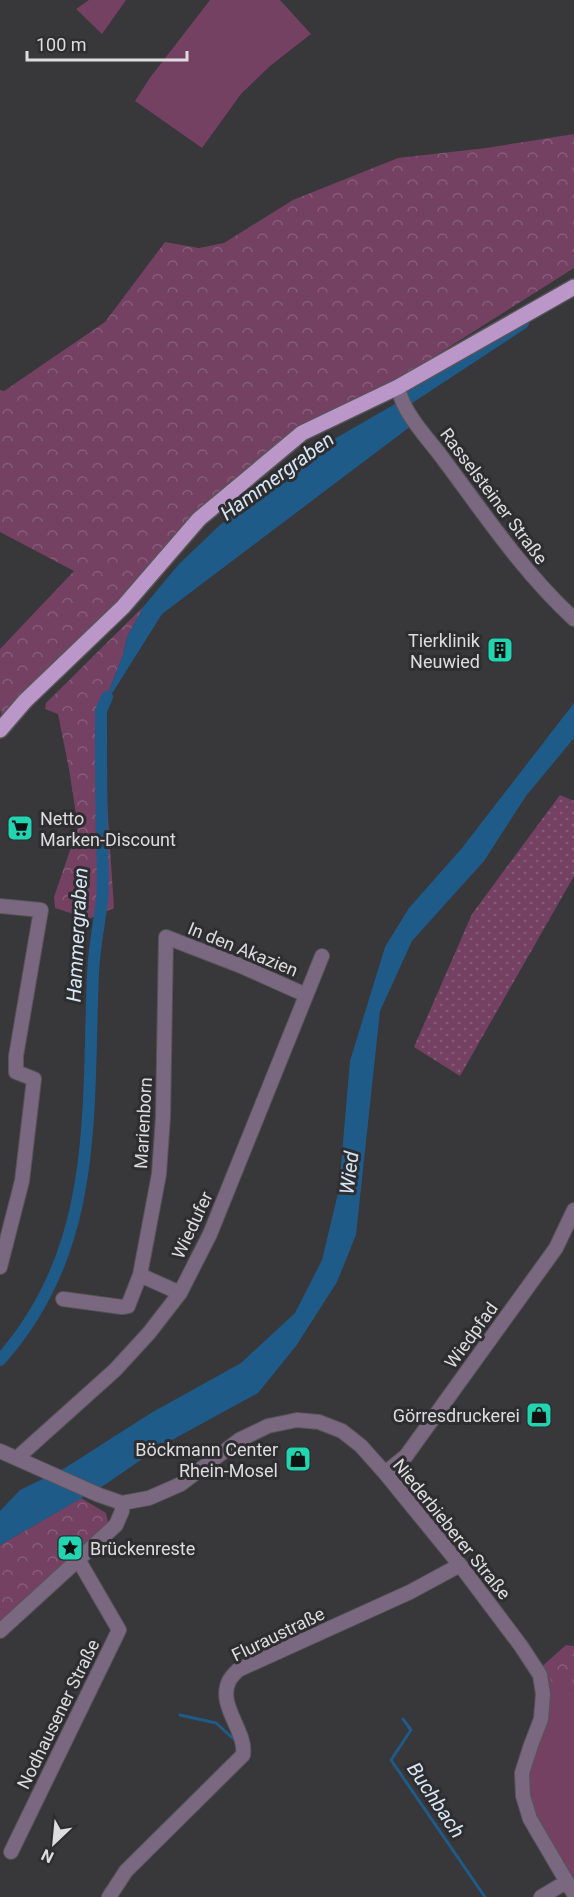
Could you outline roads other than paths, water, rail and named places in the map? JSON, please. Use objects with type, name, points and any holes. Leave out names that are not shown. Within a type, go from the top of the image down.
[{"type":"main road","points":[[0,730],[25,701],[123,607],[199,519],[302,433],[398,387],[574,287]]},
{"type":"street","name":"Rasselsteiner Straße","points":[[398,387],[400,399],[515,555],[531,576],[574,619]]},
{"type":"street","points":[[0,906],[41,910],[16,1056],[16,1072],[34,1079],[22,1181],[0,1267]]},
{"type":"street","name":"In den Akazien","points":[[166,938],[241,966],[306,995]]},
{"type":"street","name":"Marienborn","points":[[63,1299],[128,1306],[140,1275],[159,1174],[163,1117],[166,938]]},
{"type":"street","name":"Wiedufer","points":[[17,1458],[115,1370],[149,1333],[180,1293],[210,1234],[322,956]]},
{"type":"street","name":"Wiedpfad","points":[[385,1473],[406,1456],[556,1248],[574,1210]]},
{"type":"street","points":[[140,1275],[180,1293]]},
{"type":"street","name":"Niederbieberer Straße","points":[[122,1503],[149,1498],[181,1484],[239,1440],[268,1426],[286,1421],[319,1422],[342,1431],[361,1446],[460,1565],[540,1675],[543,1694],[542,1719],[522,1773],[523,1796],[530,1819],[574,1894]]},
{"type":"street","points":[[0,1450],[99,1495],[122,1503],[122,1511],[116,1525],[0,1631]]},
{"type":"street","name":"Nodhausener Straße","points":[[11,1852],[119,1630],[79,1561]]},
{"type":"street","name":"Fluraustraße","points":[[109,1897],[126,1871],[243,1755],[244,1746],[232,1718],[228,1699],[228,1682],[238,1670],[410,1592],[460,1565]]},
{"type":"street","points":[[541,1897],[566,1882]]},
{"type":"water","name":"Hammergraben","points":[[395,404],[411,426],[162,614],[101,711],[123,655],[127,637],[144,606],[179,564],[220,525],[310,453]]},
{"type":"water","name":"Wied","points":[[574,703],[574,738],[526,796],[484,861],[412,941],[380,1011],[356,1235],[337,1282],[296,1346],[258,1393],[161,1446],[106,1484],[0,1545],[0,1511],[20,1490],[65,1468],[151,1413],[241,1363],[295,1313],[322,1260],[339,1189],[350,1061],[385,947],[409,908],[462,848]]},
{"type":"waterway","name":"Hammergraben","points":[[409,398],[523,323]]},
{"type":"waterway","name":"Hammergraben","points":[[0,1360],[32,1317],[56,1272],[72,1225],[82,1177],[90,1076],[94,964],[103,893],[101,711],[107,697]]},
{"type":"waterway","name":"Buchbach","points":[[180,1715],[216,1723],[237,1742]]},
{"type":"waterway","name":"Buchbach","points":[[403,1719],[411,1730],[391,1760],[485,1897]]},
{"type":"place","name":"Tierklinik Neuwied","points":[[500,650]]},
{"type":"place","name":"Netto Marken-Discount","points":[[20,828]]},
{"type":"place","name":"Görresdruckerei","points":[[539,1415]]},
{"type":"place","name":"Böckmann Center Rhein-Mosel","points":[[298,1459]]},
{"type":"place","name":"Brückenreste","points":[[70,1548]]}]
